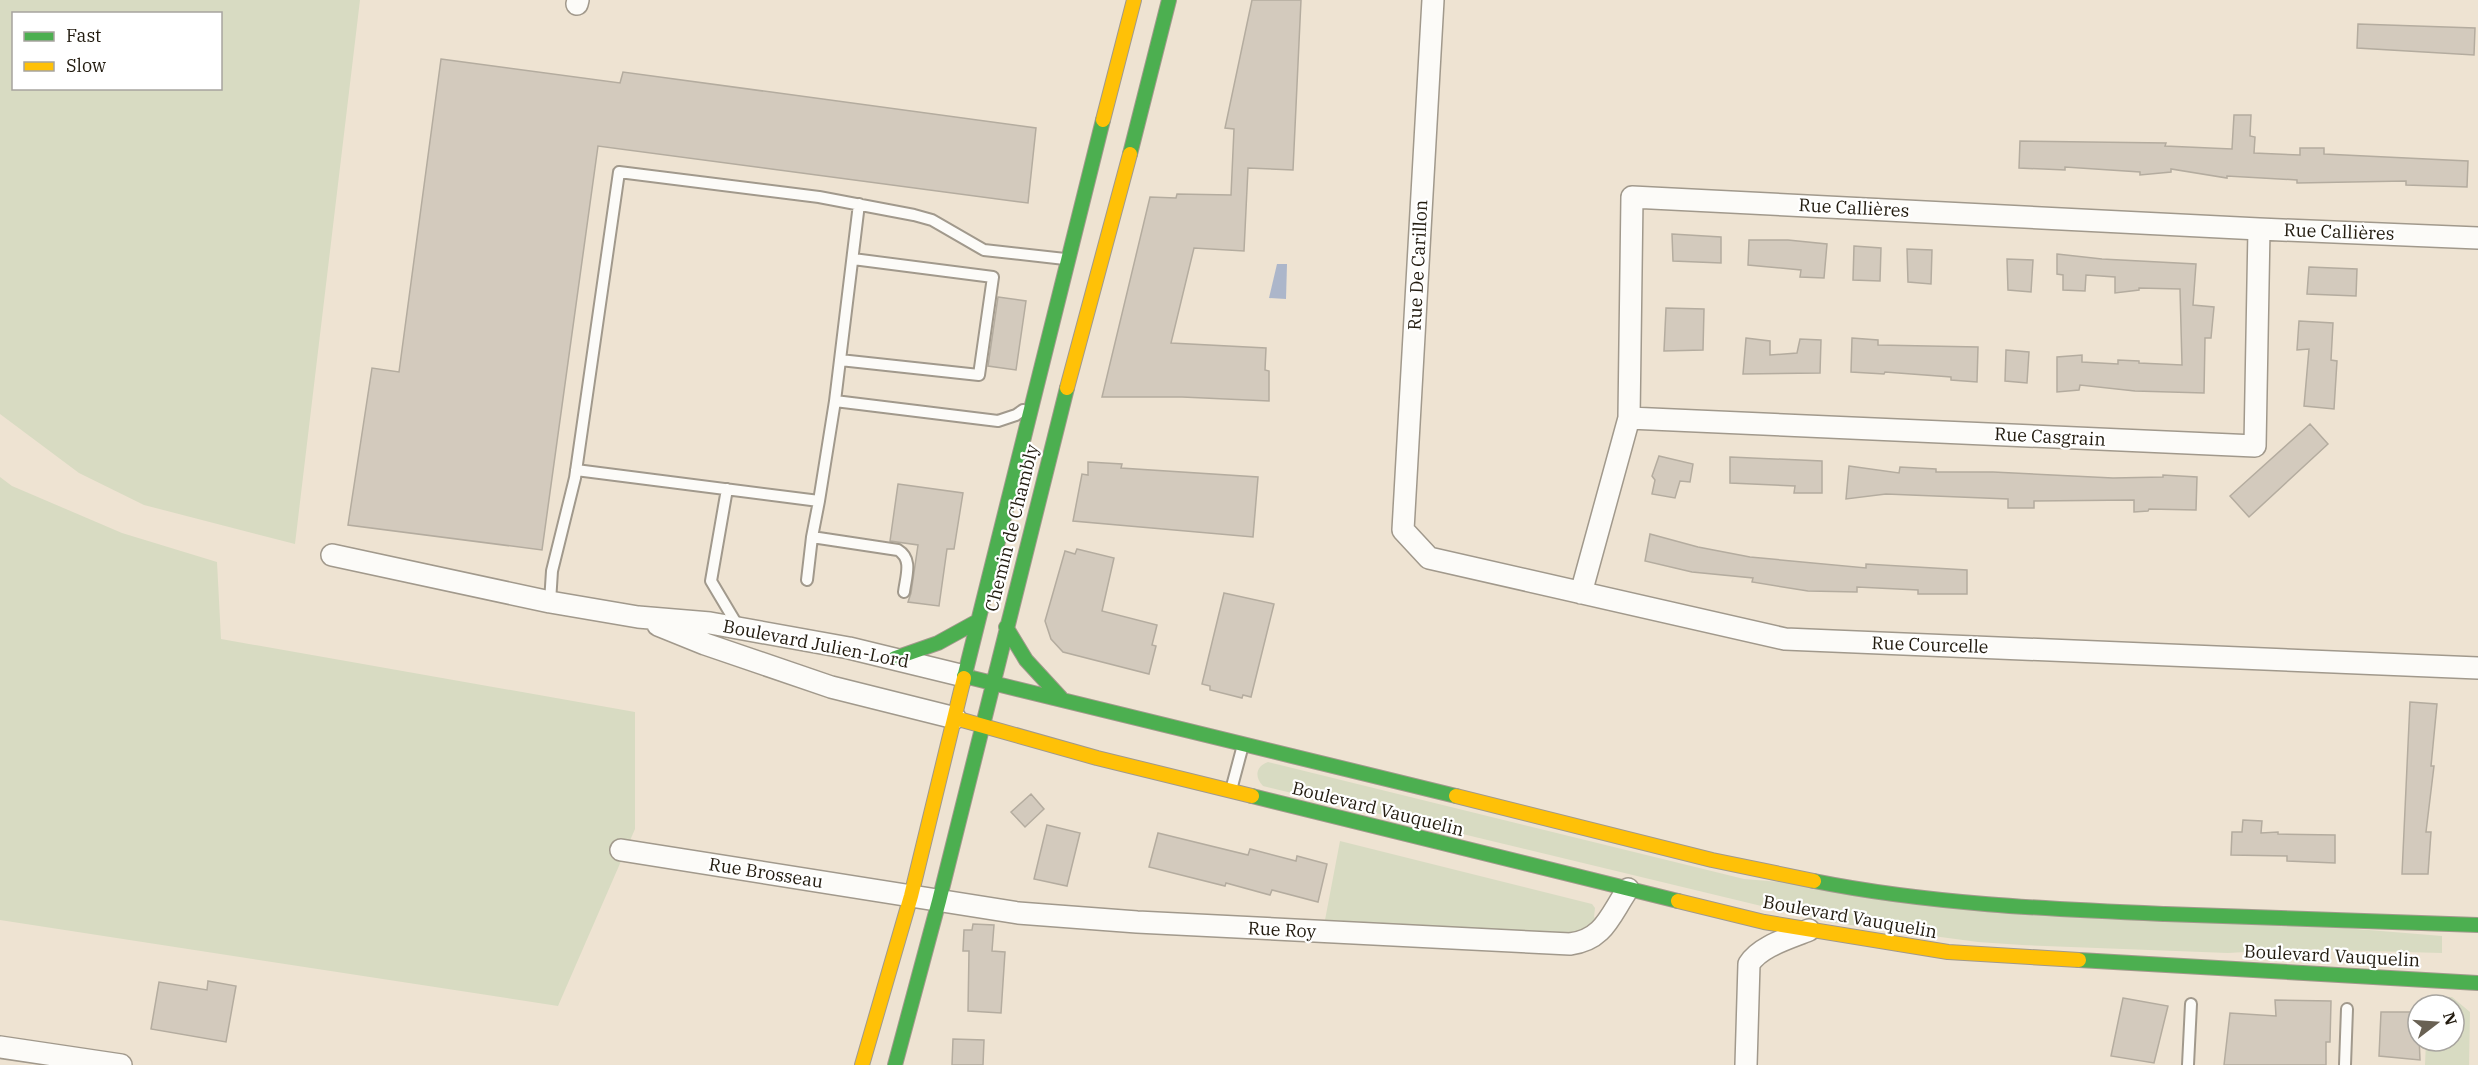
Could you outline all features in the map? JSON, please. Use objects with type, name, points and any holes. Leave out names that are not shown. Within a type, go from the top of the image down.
[{"type":"street","name":"Chemin de Chambly","points":[[862,1065],[911,896],[1031,405],[1134,0]]},
{"type":"street","name":"Chemin de Chambly","points":[[895,1065],[939,901],[1056,428],[1169,0]]},
{"type":"street","name":"Rue De Carillon","points":[[1403,530],[1432,0]]},
{"type":"street","name":"Rue Callières","points":[[1581,593],[1629,418],[1632,197],[2478,238]]},
{"type":"street","name":"Rue Casgrain","points":[[1629,418],[2255,446],[2259,229]]},
{"type":"street","name":"Rue Courcelle","points":[[1403,530],[1429,558],[1785,639],[2478,668]]},
{"type":"street","name":"Boulevard Julien-Lord","points":[[332,555],[550,602],[638,617],[710,624],[849,648],[993,683]]},
{"type":"street","name":"Boulevard Julien-Lord","points":[[638,617],[705,644],[831,687],[982,726]]},
{"type":"street","points":[[895,658],[938,644],[978,621]]},
{"type":"street","points":[[1006,627],[1026,660],[1061,698]]},
{"type":"street","name":"Boulevard Vauquelin","points":[[993,683],[1712,860],[1869,891],[1960,902],[2070,910],[2478,925]]},
{"type":"street","name":"Boulevard Vauquelin","points":[[982,726],[1097,758],[1628,889],[1764,922],[1809,930],[1948,952],[2478,983]]},
{"type":"street","name":"Rue Brosseau","points":[[621,850],[911,896]]},
{"type":"street","name":"Rue Roy","points":[[911,896],[1018,913],[1137,922],[1570,945],[1592,939],[1599,933],[1628,889]]},
{"type":"street","points":[[1746,1065],[1749,964],[1761,953],[1809,930]]},
{"type":"street","points":[[0,1047],[121,1065]]},
{"type":"lane","points":[[550,602],[552,571],[576,470],[619,172],[860,204],[932,220],[984,250],[1068,260]]},
{"type":"lane","points":[[807,580],[835,401],[860,204]]},
{"type":"lane","points":[[840,360],[979,375],[993,277],[853,259]]},
{"type":"lane","points":[[835,401],[998,421],[1016,416],[1031,405]]},
{"type":"lane","points":[[576,470],[819,501]]},
{"type":"lane","points":[[727,489],[711,581],[739,629]]},
{"type":"lane","points":[[812,537],[898,550],[906,555],[908,561],[904,592]]},
{"type":"lane","points":[[1231,790],[1243,744]]},
{"type":"lane","points":[[2188,1065],[2191,1004]]},
{"type":"lane","points":[[2345,1065],[2347,1009]]},
{"type":"green space","points":[[0,0],[360,0],[295,544],[144,505],[79,473],[0,414]]},
{"type":"green space","points":[[0,477],[12,486],[122,533],[217,562],[221,639],[635,712],[635,829],[558,1006],[0,920]]},
{"type":"green space","points":[[1268,762],[1744,879],[2442,936],[2442,953],[2295,949],[2228,953],[2022,945],[1978,942],[1828,922],[1263,786],[1257,776],[1261,766]]},
{"type":"green space","points":[[1340,841],[1592,904],[1595,908],[1594,917],[1596,919],[1587,930],[1576,933],[1325,920]]},
{"type":"green space","points":[[2466,1009],[2470,1012],[2469,1065],[2425,1065],[2426,1053],[2466,1053]]},
{"type":"water","points":[[1277,264],[1287,264],[1286,299],[1269,298]]},
{"type":"building","points":[[1252,0],[1301,0],[1293,170],[1248,168],[1244,251],[1194,248],[1171,343],[1266,348],[1265,370],[1269,371],[1269,401],[1182,397],[1102,397],[1150,197],[1176,198],[1177,194],[1231,195],[1234,129],[1225,128]]},
{"type":"building","points":[[2358,24],[2475,28],[2474,55],[2357,48]]},
{"type":"building","points":[[441,59],[620,83],[623,72],[1036,128],[1028,203],[598,146],[542,550],[348,525],[372,368],[399,372]]},
{"type":"building","points":[[2234,115],[2251,115],[2250,136],[2255,137],[2254,153],[2300,155],[2300,148],[2324,148],[2324,154],[2468,161],[2467,187],[2406,185],[2406,181],[2297,183],[2297,180],[2227,176],[2227,178],[2171,169],[2171,172],[2140,175],[2140,172],[2065,167],[2065,170],[2019,168],[2020,141],[2166,143],[2165,146],[2232,149]]},
{"type":"building","points":[[1672,234],[1721,237],[1721,263],[1673,261]]},
{"type":"building","points":[[1749,240],[1788,240],[1827,244],[1824,278],[1800,277],[1801,270],[1748,265]]},
{"type":"building","points":[[1854,246],[1881,248],[1880,281],[1853,280]]},
{"type":"building","points":[[1907,249],[1932,250],[1931,284],[1908,282]]},
{"type":"building","points":[[2057,254],[2196,264],[2193,305],[2214,307],[2211,338],[2205,338],[2204,393],[2135,391],[2080,385],[2079,390],[2057,392],[2057,357],[2082,355],[2082,362],[2118,364],[2118,360],[2182,365],[2180,289],[2139,288],[2139,290],[2115,293],[2115,277],[2086,275],[2085,291],[2063,290],[2063,275],[2057,274]]},
{"type":"building","points":[[2007,259],[2033,260],[2031,292],[2008,290]]},
{"type":"building","points":[[2309,267],[2357,269],[2356,296],[2307,294]]},
{"type":"building","points":[[998,297],[1026,301],[1016,370],[988,366]]},
{"type":"building","points":[[1666,308],[1704,309],[1703,350],[1664,351]]},
{"type":"building","points":[[2299,321],[2333,323],[2331,360],[2337,361],[2334,409],[2304,406],[2309,349],[2297,350]]},
{"type":"building","points":[[1746,338],[1770,341],[1770,355],[1797,353],[1800,339],[1821,340],[1820,373],[1743,374]]},
{"type":"building","points":[[1852,338],[1878,340],[1878,345],[1978,347],[1977,382],[1951,380],[1951,377],[1851,372]]},
{"type":"building","points":[[2006,350],[2029,352],[2027,383],[2005,381]]},
{"type":"building","points":[[2310,424],[2328,444],[2249,517],[2230,496]]},
{"type":"building","points":[[1659,456],[1693,464],[1690,482],[1680,481],[1675,498],[1652,494],[1655,480],[1652,476]]},
{"type":"building","points":[[1730,457],[1822,461],[1822,493],[1794,493],[1795,486],[1730,483]]},
{"type":"building","points":[[1088,462],[1122,464],[1121,468],[1258,477],[1253,537],[1073,521],[1082,474],[1088,475]]},
{"type":"building","points":[[1849,466],[1899,473],[1900,467],[1936,469],[1936,472],[1993,472],[2113,478],[2163,477],[2163,475],[2197,477],[2196,510],[2149,509],[2134,512],[2134,500],[2034,501],[2034,508],[2008,508],[2008,499],[1886,494],[1846,499]]},
{"type":"building","points":[[898,484],[963,493],[954,549],[947,549],[939,606],[908,602],[918,545],[890,541]]},
{"type":"building","points":[[1650,534],[1698,547],[1750,557],[1866,568],[1866,564],[1967,570],[1967,594],[1918,594],[1918,590],[1857,587],[1857,592],[1808,591],[1752,582],[1753,578],[1692,572],[1645,561]]},
{"type":"building","points":[[1077,549],[1114,558],[1102,611],[1157,625],[1152,645],[1156,646],[1149,674],[1063,652],[1051,639],[1045,621],[1065,551],[1075,554]]},
{"type":"building","points":[[1224,593],[1274,604],[1251,697],[1243,695],[1242,698],[1210,690],[1210,686],[1202,684]]},
{"type":"building","points":[[2410,702],[2437,704],[2431,766],[2434,766],[2426,832],[2431,832],[2428,874],[2402,874]]},
{"type":"building","points":[[1031,794],[1044,809],[1025,827],[1011,812]]},
{"type":"building","points":[[2243,820],[2262,821],[2261,833],[2335,835],[2335,863],[2287,861],[2287,856],[2231,855],[2232,832],[2242,832]]},
{"type":"building","points":[[1047,825],[1080,833],[1067,886],[1034,879]]},
{"type":"building","points":[[1158,833],[1248,855],[1250,849],[1296,861],[1297,856],[1327,864],[1318,902],[1272,890],[1270,895],[1226,883],[1225,886],[1149,867]]},
{"type":"building","points":[[973,924],[994,925],[992,951],[1005,952],[1001,1013],[968,1011],[969,951],[963,951],[964,930],[972,930]]},
{"type":"building","points":[[208,981],[236,986],[226,1042],[151,1029],[159,982],[207,990]]},
{"type":"building","points":[[2123,998],[2168,1006],[2154,1063],[2111,1056]]},
{"type":"building","points":[[2275,1000],[2331,1001],[2330,1042],[2326,1042],[2326,1065],[2224,1065],[2230,1013],[2276,1016]]},
{"type":"building","points":[[2381,1012],[2406,1012],[2406,1053],[2420,1053],[2420,1060],[2379,1056]]},
{"type":"building","points":[[953,1039],[984,1040],[983,1065],[952,1065]]},
{"type":"traffic: fast","points":[[1130,154],[1169,0]]},
{"type":"traffic: fast","points":[[964,678],[1103,120]]},
{"type":"traffic: fast","points":[[895,1065],[939,901],[1067,388]]},
{"type":"traffic: fast","points":[[895,658],[938,643],[978,621]]},
{"type":"traffic: fast","points":[[1006,627],[1026,660],[1061,698]]},
{"type":"traffic: fast","points":[[964,676],[1456,796]]},
{"type":"traffic: fast","points":[[1252,796],[1678,901]]},
{"type":"traffic: fast","points":[[1814,881],[1901,895],[2033,907],[2478,925]]},
{"type":"traffic: fast","points":[[2079,960],[2478,983]]},
{"type":"traffic: slow","points":[[1103,120],[1134,0]]},
{"type":"traffic: slow","points":[[1067,388],[1130,154]]},
{"type":"traffic: slow","points":[[862,1065],[911,896],[964,678]]},
{"type":"traffic: slow","points":[[955,718],[1097,758],[1252,796]]},
{"type":"traffic: slow","points":[[1456,796],[1712,860],[1814,881]]},
{"type":"traffic: slow","points":[[1678,901],[1764,922],[1948,952],[2079,960]]}]
